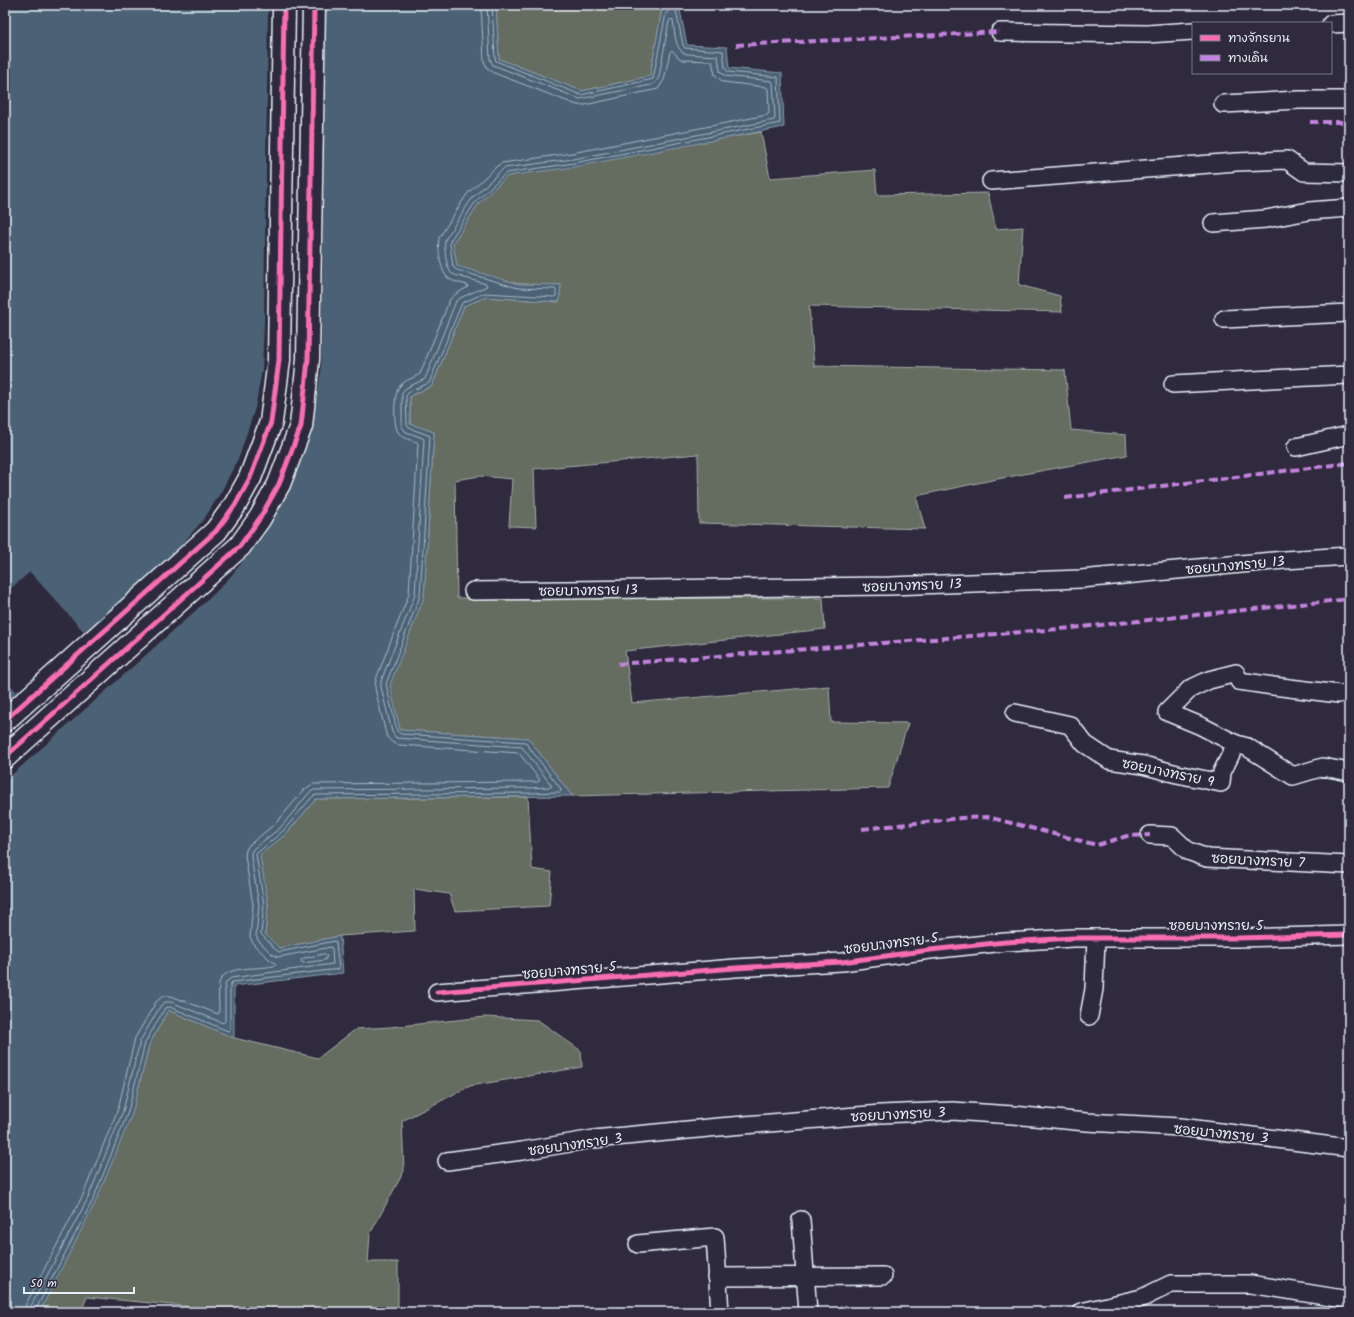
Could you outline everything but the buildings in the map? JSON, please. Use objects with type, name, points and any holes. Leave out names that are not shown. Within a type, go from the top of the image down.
[{"type":"main road","points":[[5,720],[216,532],[235,505],[253,471],[271,422],[279,360],[284,5]]},
{"type":"main road","points":[[5,757],[240,546],[260,518],[279,484],[301,426],[308,359],[314,5]]},
{"type":"street","points":[[1332,24],[1349,23]]},
{"type":"street","points":[[1000,32],[1147,34],[1192,31]]},
{"type":"street","points":[[1223,104],[1299,100],[1349,100]]},
{"type":"street","points":[[992,180],[1236,162],[1287,160],[1304,172],[1349,173]]},
{"type":"street","points":[[1213,223],[1266,220],[1309,212],[1349,208]]},
{"type":"street","points":[[1224,319],[1349,313]]},
{"type":"street","points":[[1173,384],[1349,375]]},
{"type":"street","points":[[1296,447],[1349,435]]},
{"type":"street","name":"ซอยบางทราย 13","points":[[473,591],[890,586],[1081,579],[1284,560],[1349,556]]},
{"type":"street","points":[[1339,694],[1239,681],[1236,673],[1210,680],[1190,689],[1167,712],[1236,744],[1247,747],[1293,776],[1323,768],[1349,772]]},
{"type":"street","name":"ซอยบางทราย 9","points":[[1015,713],[1070,725],[1085,744],[1109,760],[1143,765],[1220,783],[1222,772],[1236,744]]},
{"type":"street","name":"ซอยบางทราย 7","points":[[1150,836],[1172,836],[1188,851],[1208,858],[1349,865]]},
{"type":"street","name":"ซอยบางทราย 5","points":[[437,992],[735,968],[842,962],[1005,942],[1073,938],[1231,938],[1349,935]]},
{"type":"street","points":[[1088,1016],[1094,989],[1096,938]]},
{"type":"street","name":"ซอยบางทราย 3","points":[[447,1161],[610,1138],[719,1127],[873,1114],[952,1111],[1013,1114],[1086,1122],[1180,1127],[1349,1148]]},
{"type":"street","points":[[801,1220],[808,1312]]},
{"type":"street","points":[[638,1244],[715,1237],[720,1312]]},
{"type":"street","points":[[717,1277],[883,1276]]},
{"type":"street","points":[[1081,1312],[1142,1298],[1171,1284],[1250,1284],[1349,1300]]},
{"type":"shaded area","points":[[496,5],[672,5],[662,9],[650,76],[582,91],[499,59]]},
{"type":"shaded area","points":[[761,132],[770,178],[875,170],[877,195],[988,193],[996,229],[1023,227],[1019,285],[1060,296],[1062,312],[809,306],[814,366],[1065,370],[1071,430],[1126,435],[1127,455],[997,479],[916,496],[925,529],[699,523],[698,454],[534,469],[536,527],[509,526],[512,479],[480,476],[455,480],[457,598],[823,598],[825,629],[625,651],[632,703],[829,686],[831,722],[908,723],[888,788],[572,796],[528,738],[400,730],[389,685],[424,597],[434,432],[410,424],[410,396],[432,386],[464,306],[486,297],[559,302],[561,285],[518,284],[457,267],[453,243],[479,203],[507,176]]},
{"type":"shaded area","points":[[528,797],[532,869],[552,872],[549,906],[455,911],[449,894],[414,889],[415,931],[340,936],[279,948],[265,934],[268,905],[259,855],[286,834],[316,799]]},
{"type":"shaded area","points":[[168,1010],[234,1038],[318,1058],[356,1029],[485,1017],[538,1020],[581,1051],[582,1067],[470,1086],[402,1121],[404,1171],[370,1234],[368,1262],[398,1262],[398,1312],[246,1312],[87,1297],[81,1312],[38,1312],[41,1309],[132,1114],[149,1045]]},
{"type":"water","points":[[5,5],[496,5],[499,59],[582,91],[650,76],[662,9],[672,5],[679,5],[687,45],[727,47],[729,68],[782,73],[784,127],[574,167],[507,176],[479,203],[453,243],[457,266],[518,284],[561,285],[559,302],[486,297],[464,306],[432,386],[410,396],[410,424],[434,432],[424,597],[390,685],[400,730],[528,738],[572,796],[316,799],[286,834],[260,855],[268,905],[265,934],[279,948],[340,936],[343,973],[234,986],[234,1038],[168,1010],[149,1045],[132,1114],[96,1201],[41,1309],[38,1312],[5,1312]]},
{"type":"pier","points":[[268,5],[326,5],[321,371],[315,408],[304,451],[285,496],[263,536],[231,576],[213,595],[5,781],[5,703],[17,692],[5,679],[5,593],[30,572],[86,634],[175,552],[204,519],[221,492],[239,457],[255,408],[262,370],[264,323]]},
{"type":"marked path","points":[[736,45],[1000,32]]},
{"type":"marked path","points":[[1310,122],[1349,122]]},
{"type":"marked path","points":[[1065,498],[1349,463]]},
{"type":"marked path","points":[[618,664],[1072,628],[1349,599]]},
{"type":"marked path","points":[[862,829],[961,818],[988,817],[1097,845],[1127,836],[1150,835]]},
{"type":"cycle path","points":[[5,720],[216,531],[235,505],[250,478],[271,422],[279,360],[284,5]]},
{"type":"cycle path","points":[[5,757],[240,546],[260,518],[279,484],[301,426],[308,359],[314,5]]},
{"type":"cycle path","points":[[437,992],[735,968],[842,962],[1005,942],[1073,938],[1238,938],[1349,935]]}]
